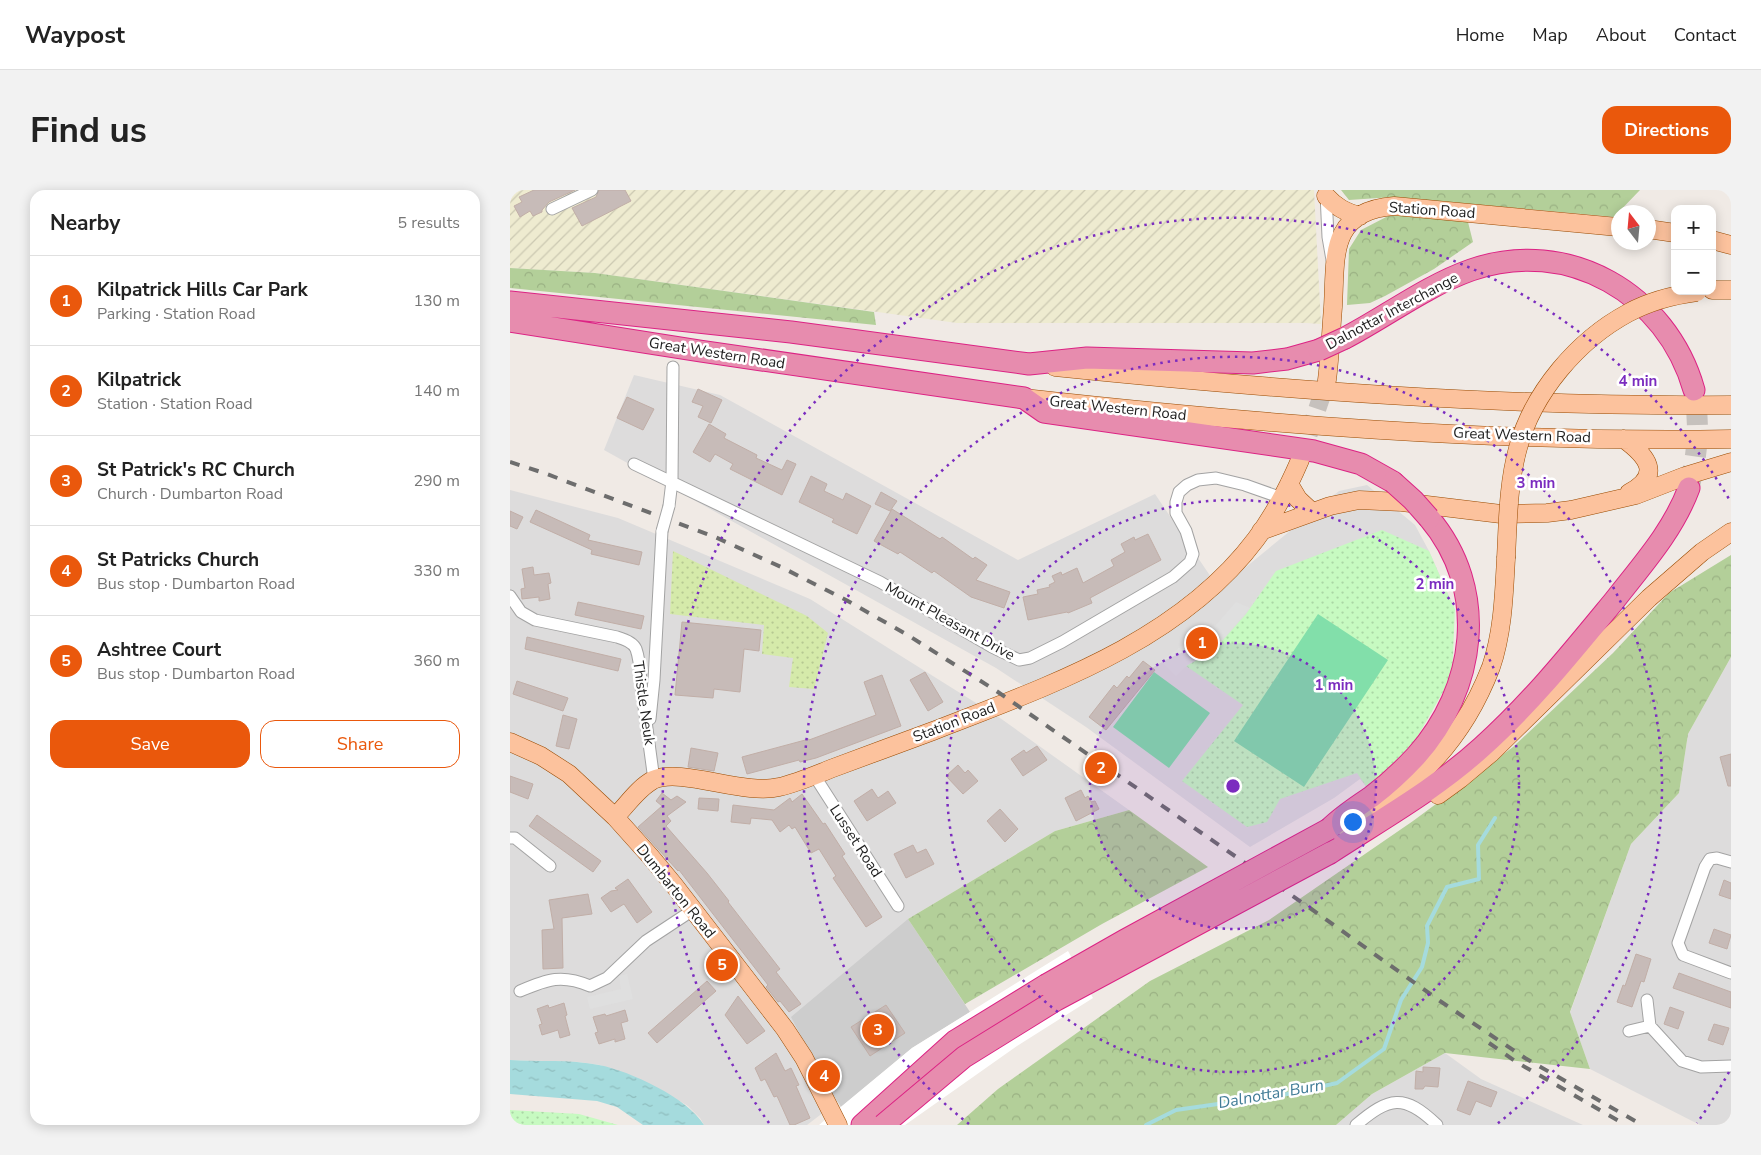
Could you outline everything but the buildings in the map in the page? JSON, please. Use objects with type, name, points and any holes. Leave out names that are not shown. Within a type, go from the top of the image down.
[{"type":"highway","name":"Dalnottar Interchange","points":[[1029,364],[1087,358],[1253,363],[1287,359],[1319,350],[1345,338],[1434,287],[1471,270],[1511,261],[1529,260],[1560,263],[1588,272],[1614,284],[1650,310],[1678,349],[1688,369],[1694,390]]},
{"type":"highway","name":"Great Western Road","points":[[510,302],[810,335],[1029,364]]},
{"type":"highway","name":"Great Western Road","points":[[510,320],[700,351],[1024,398]]},
{"type":"highway","points":[[862,1125],[955,1041],[1046,985],[1329,829],[1343,815],[1388,783],[1417,755],[1436,729],[1458,688],[1467,649],[1468,609],[1462,582],[1452,555],[1438,529],[1414,500],[1392,482],[1361,464],[1329,454],[1044,412],[1024,398]]},
{"type":"highway","points":[[883,1125],[964,1057],[1056,1000],[1330,853],[1430,790],[1481,748],[1532,700],[1653,551],[1680,511],[1689,488]]},
{"type":"main road","points":[[1326,193],[1340,208],[1360,216]]},
{"type":"main road","name":"Station Road","points":[[1326,380],[1330,354],[1334,267],[1337,249],[1341,237],[1352,222],[1360,216],[1382,207],[1394,206],[1611,225]]},
{"type":"main road","points":[[1656,230],[1671,232]]},
{"type":"main road","points":[[1716,241],[1731,245]]},
{"type":"main road","points":[[1716,290],[1731,290]]},
{"type":"main road","points":[[1329,829],[1354,821],[1409,785],[1434,761],[1458,730],[1476,700],[1491,666],[1501,620],[1510,493],[1518,446],[1528,420],[1540,399],[1554,378],[1598,332],[1618,318],[1651,303],[1684,295]]},
{"type":"main road","name":"Great Western Road","points":[[1029,364],[1208,382],[1391,396],[1600,404],[1731,405]]},
{"type":"main road","name":"Great Western Road","points":[[1024,398],[1303,426],[1540,437],[1731,439]]},
{"type":"main road","points":[[1619,498],[1638,488],[1645,481],[1648,473],[1647,465],[1640,452],[1624,439]]},
{"type":"main road","name":"Station Road","points":[[654,780],[665,777],[763,789],[778,788],[1030,692],[1122,650],[1154,631],[1201,597],[1242,555],[1261,531],[1286,491],[1300,460]]},
{"type":"main road","points":[[1261,531],[1330,506],[1359,500],[1377,500],[1482,513],[1525,514],[1571,510],[1636,494],[1731,462]]},
{"type":"main road","points":[[1286,491],[1312,512]]},
{"type":"main road","points":[[1330,853],[1352,846],[1394,822],[1434,798],[1476,767],[1649,598],[1702,552],[1731,532]]},
{"type":"main road","name":"Dumbarton Road","points":[[510,742],[541,756],[569,774],[615,817],[674,885],[794,1042],[838,1125]]},
{"type":"main road","points":[[615,817],[641,790],[654,780]]},
{"type":"street","points":[[552,209],[592,190]]},
{"type":"street","points":[[1326,193],[1328,237],[1334,267]]},
{"type":"street","points":[[648,728],[651,718],[654,680],[662,532],[669,506],[672,481],[673,367]]},
{"type":"street","name":"Mount Pleasant Drive","points":[[634,464],[880,582],[992,647],[1019,660],[1030,658],[1071,637],[1173,577],[1190,562],[1193,554],[1186,530],[1176,513],[1179,492],[1187,485],[1198,480],[1216,478],[1245,485],[1286,491]]},
{"type":"street","name":"Thistle Neuk","points":[[510,596],[521,612],[535,620],[617,637],[627,640],[635,648],[640,670],[654,780]]},
{"type":"street","name":"Lusset Road","points":[[814,775],[898,906]]},
{"type":"street","points":[[510,838],[515,838],[535,862],[550,866]]},
{"type":"street","points":[[1731,862],[1717,858],[1710,859],[1705,867],[1678,944],[1684,955],[1731,973]]},
{"type":"street","points":[[520,990],[557,978],[577,980],[590,986],[607,978],[646,941],[693,910]]},
{"type":"street","points":[[1647,1000],[1650,1026],[1682,1061],[1701,1067],[1731,1066]]},
{"type":"street","points":[[1629,1031],[1650,1026]]},
{"type":"street","points":[[1356,1125],[1375,1109],[1393,1103],[1413,1105],[1437,1125]]},
{"type":"shaded area","points":[[510,190],[1314,190],[1321,324],[957,323],[595,273],[510,268]]},
{"type":"shaded area","points":[[634,375],[720,395],[1018,560],[1155,494],[1219,589],[1339,491],[1367,485],[1415,525],[1429,551],[1455,610],[1368,789],[1360,779],[1334,798],[1250,847],[1086,727],[996,668],[604,450]]},
{"type":"shaded area","points":[[510,490],[618,518],[810,599],[1000,718],[1129,810],[1055,831],[908,919],[965,1004],[807,1125],[704,1125],[688,1106],[663,1091],[632,1076],[600,1065],[579,1062],[510,1060]]},
{"type":"shaded area","points":[[1236,602],[1250,608],[1214,650],[1186,666],[1176,676],[1161,661],[1194,637],[1216,625]]},
{"type":"shaded area","points":[[1731,657],[1731,1125],[1700,1125],[1590,1069],[1570,1013],[1631,844],[1679,793],[1688,734]]},
{"type":"shaded area","points":[[908,919],[970,1012],[912,1048],[841,1107],[824,1080],[791,1017]]},
{"type":"shaded area","points":[[627,974],[633,999],[590,1009],[587,997],[621,989],[619,976]]},
{"type":"shaded area","points":[[1445,1053],[1481,1079],[1583,1125],[1336,1125],[1372,1094]]},
{"type":"green space","points":[[1341,190],[1640,190],[1626,205],[1611,205],[1611,217],[1393,197],[1349,200]]},
{"type":"green space","points":[[1392,214],[1468,222],[1473,242],[1434,269],[1385,296],[1370,303],[1347,305],[1349,249],[1361,230]]},
{"type":"green space","points":[[510,268],[595,273],[874,312],[876,325],[510,288]]},
{"type":"green space","points":[[1382,530],[1429,551],[1455,610],[1452,676],[1415,741],[1368,789],[1357,773],[1280,799],[1267,822],[1247,827],[1182,781],[1243,705],[1186,666],[1214,650],[1246,614],[1276,571]]},
{"type":"green space","points":[[673,551],[807,616],[828,633],[814,689],[789,687],[793,658],[762,654],[764,625],[670,614]]},
{"type":"green space","points":[[1731,555],[1731,657],[1688,734],[1679,793],[1631,844],[1570,1012],[1590,1069],[1445,1053],[1372,1094],[1336,1125],[957,1125],[998,1089],[1150,981],[1269,920],[1413,821],[1513,747],[1613,653],[1669,593]]},
{"type":"green space","points":[[1318,614],[1388,660],[1304,787],[1234,741]]},
{"type":"green space","points":[[1154,672],[1210,713],[1169,768],[1113,727]]},
{"type":"green space","points":[[1129,810],[1208,867],[1102,924],[965,1004],[908,919],[1055,831]]},
{"type":"green space","points":[[510,1110],[579,1114],[618,1125],[510,1125]]},
{"type":"water","points":[[510,1060],[577,1062],[612,1068],[657,1087],[672,1096],[685,1105],[704,1125],[643,1125],[617,1107],[597,1101],[510,1094]]},
{"type":"pier","points":[[1068,951],[1093,998],[1017,1046],[905,1125],[819,1125],[912,1048]]},
{"type":"waterway","name":"Dalnottar Burn","points":[[1146,1125],[1176,1110],[1287,1094],[1337,1083],[1384,1049],[1401,1000],[1422,967],[1428,943],[1427,926],[1447,887],[1479,879],[1478,845],[1495,818]]},
{"type":"tunnel","points":[[1300,460],[1327,380]]},
{"type":"tunnel","points":[[1689,488],[1697,439],[1694,390]]},
{"type":"railway","points":[[510,462],[715,537],[781,567],[846,600],[906,634],[995,690],[1310,908],[1440,1001],[1525,1058],[1642,1125]]},
{"type":"railway","points":[[1489,1043],[1518,1063],[1626,1125]]},
{"type":"place","name":"Kilpatrick Hills Car Park","points":[[1202,643]]},
{"type":"place","name":"Kilpatrick","points":[[1101,768]]},
{"type":"place","name":"Ashtree Court","points":[[722,965]]},
{"type":"place","name":"St Patrick's RC Church","points":[[878,1030]]},
{"type":"place","name":"St Patricks Church","points":[[824,1076]]}]
